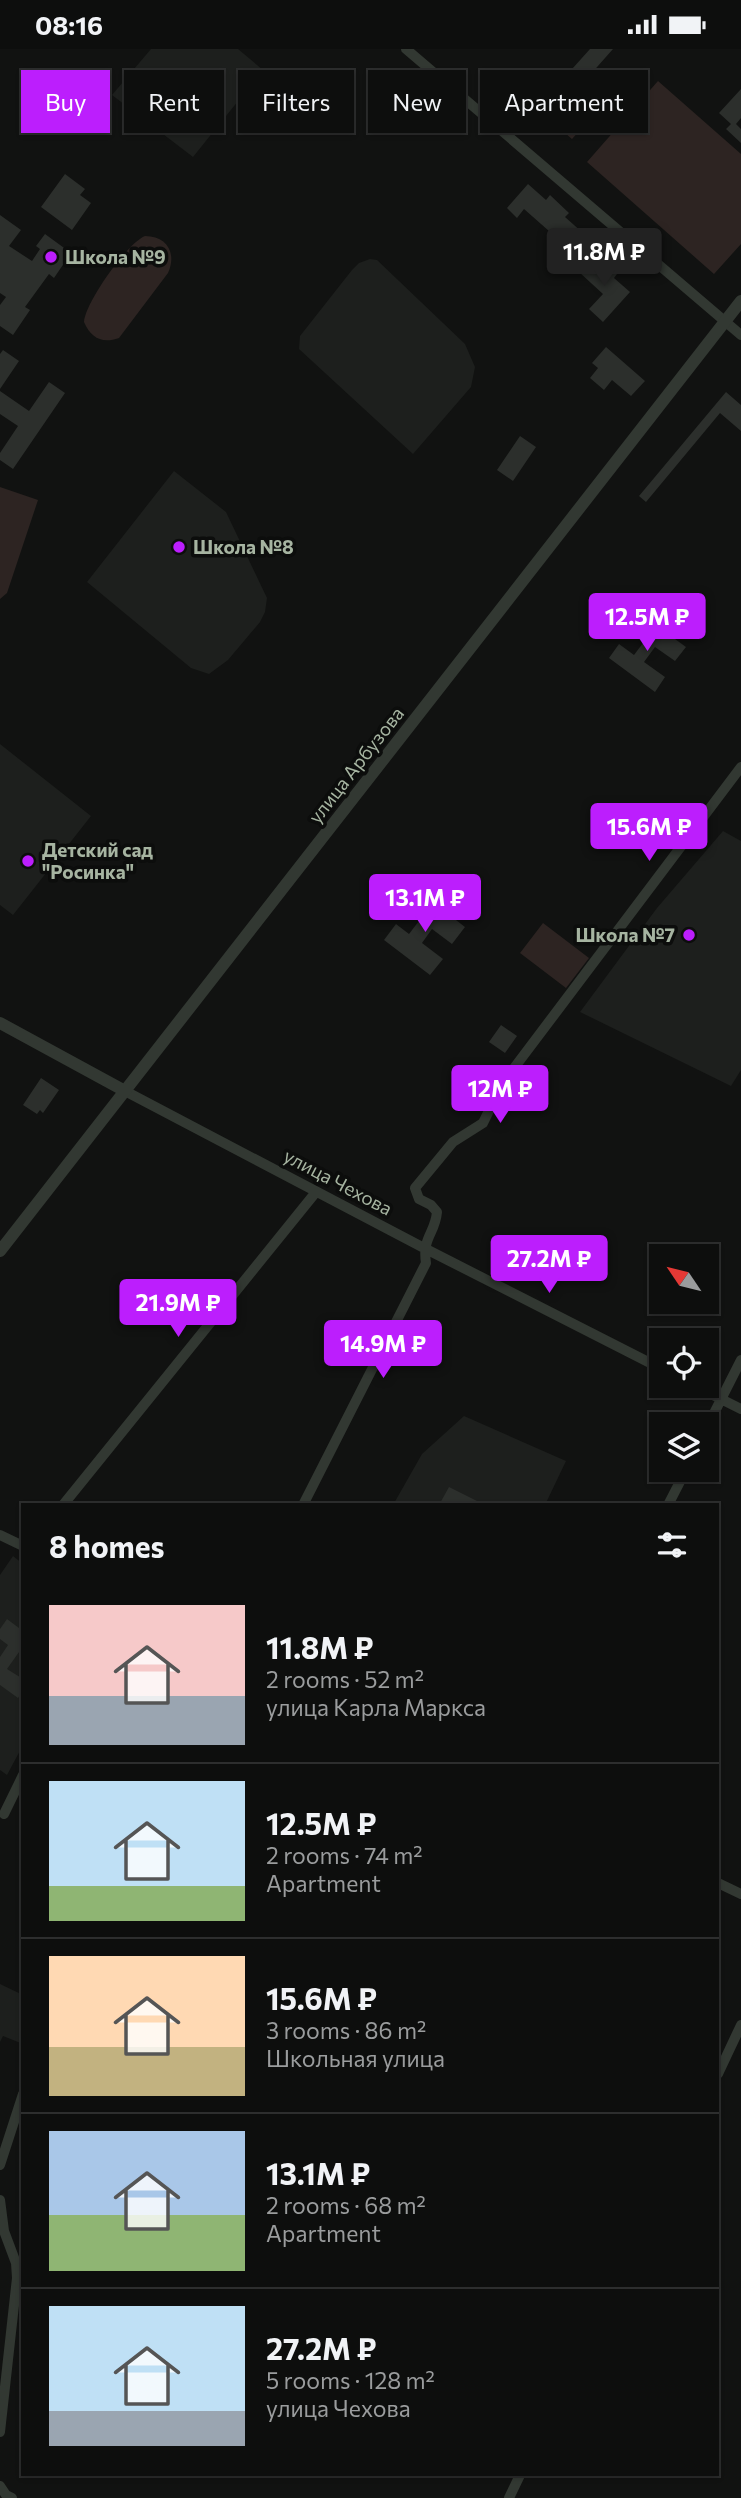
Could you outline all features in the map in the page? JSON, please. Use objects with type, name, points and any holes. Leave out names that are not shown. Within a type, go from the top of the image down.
[{"type":"street","points":[[406,49],[741,335]]},
{"type":"street","name":"улица Арбузова","points":[[0,1251],[741,301]]},
{"type":"street","points":[[304,1503],[426,1262],[424,1248],[436,1222],[437,1212],[431,1205],[419,1199],[415,1188],[453,1142],[483,1123],[502,1084],[741,767]]},
{"type":"street","name":"улица Чехова","points":[[0,1023],[316,1192],[649,1362]]},
{"type":"street","points":[[65,1503],[316,1192]]},
{"type":"street","points":[[714,1412],[741,1360]]},
{"type":"street","points":[[721,1399],[741,1409]]},
{"type":"street","points":[[669,1503],[679,1482]]},
{"type":"street","points":[[0,1535],[21,1545]]},
{"type":"street","points":[[4,1814],[21,1779]]},
{"type":"street","points":[[719,1883],[741,1894]]},
{"type":"street","points":[[719,2072],[741,2025]]},
{"type":"street","points":[[0,2165],[21,2100]]},
{"type":"street","points":[[0,2200],[4,2231],[16,2263],[17,2278],[0,2432]]},
{"type":"street","points":[[509,2498],[520,2476]]},
{"type":"street","points":[[0,2486],[6,2495],[12,2498]]},
{"type":"shaded area","points":[[151,49],[238,49],[263,70],[238,70],[238,101],[224,118],[224,70],[133,70]]},
{"type":"shaded area","points":[[124,81],[124,104],[112,95]]},
{"type":"shaded area","points":[[658,81],[741,154],[741,244],[714,274],[587,162],[612,133],[648,133],[648,92]]},
{"type":"shaded area","points":[[162,133],[212,133],[193,157]]},
{"type":"shaded area","points":[[565,133],[577,133],[572,139]]},
{"type":"shaded area","points":[[145,236],[159,239],[168,247],[171,259],[168,273],[119,338],[102,340],[90,332],[84,322],[86,313],[118,261]]},
{"type":"shaded area","points":[[370,259],[377,260],[465,344],[475,367],[471,387],[413,454],[299,349],[300,336],[352,270],[359,263]]},
{"type":"shaded area","name":"Школа №8","points":[[174,471],[226,512],[267,598],[260,622],[228,660],[209,674],[191,668],[87,582]]},
{"type":"shaded area","points":[[0,487],[38,500],[7,593],[0,599]]},
{"type":"shaded area","name":"Детский сад \"Росинка\"","points":[[0,744],[91,816],[13,915],[0,905]]},
{"type":"shaded area","name":"Школа №7","points":[[723,831],[741,841],[741,1070],[731,1086],[580,1012],[657,908]]},
{"type":"shaded area","points":[[543,923],[589,958],[566,988],[520,953]]},
{"type":"shaded area","points":[[464,1416],[566,1461],[546,1503],[394,1503],[422,1454]]},
{"type":"shaded area","points":[[13,1556],[21,1562],[21,1749],[7,1775],[0,1770],[0,1575]]},
{"type":"shaded area","points":[[0,1984],[21,1994],[21,2043],[3,2036],[0,2042]]},
{"type":"building","points":[[590,49],[613,49],[594,70],[571,70]]},
{"type":"building","points":[[741,89],[741,118],[736,124],[741,129],[741,143],[726,129],[731,124],[719,113]]},
{"type":"building","points":[[65,174],[85,189],[80,195],[91,203],[72,230],[41,207]]},
{"type":"building","points":[[528,184],[546,200],[550,195],[569,213],[565,217],[583,233],[561,257],[550,247],[558,239],[524,209],[517,218],[507,208]]},
{"type":"building","name":"Школа №9","points":[[0,215],[21,230],[9,246],[32,261],[40,249],[36,246],[45,234],[71,253],[54,278],[49,274],[25,307],[30,310],[13,335],[0,326],[0,305],[6,297],[0,293]]},
{"type":"building","points":[[592,258],[598,263],[601,260],[617,274],[614,278],[630,292],[603,322],[589,309],[603,294],[579,272]]},
{"type":"building","points":[[606,347],[645,381],[631,396],[612,380],[604,390],[590,378],[598,368],[592,363]]},
{"type":"building","points":[[3,350],[19,361],[0,389],[0,354]]},
{"type":"building","points":[[49,382],[65,393],[13,469],[0,460],[0,453],[18,426],[0,414],[0,391],[29,411]]},
{"type":"building","points":[[726,392],[741,405],[741,431],[720,413],[646,502],[639,496]]},
{"type":"building","points":[[520,436],[536,447],[513,481],[497,470]]},
{"type":"building","points":[[642,615],[686,647],[675,661],[655,647],[644,662],[665,677],[655,692],[609,658],[619,644],[634,655],[646,639],[632,628]]},
{"type":"building","points":[[421,893],[465,927],[452,944],[432,929],[422,943],[443,959],[430,975],[384,940],[396,924],[409,934],[422,917],[410,908]]},
{"type":"building","points":[[501,1025],[517,1036],[505,1053],[489,1042]]},
{"type":"building","points":[[41,1078],[59,1090],[43,1113],[40,1110],[37,1114],[23,1105]]},
{"type":"building","points":[[449,1487],[481,1503],[440,1503]]},
{"type":"building","points":[[7,1619],[21,1630],[21,1654],[19,1652],[7,1669],[21,1678],[21,1694],[18,1698],[0,1685],[0,1657],[8,1645],[0,1639],[0,1629]]},
{"type":"place","name":"Школа №9","points":[[51,257]]},
{"type":"place","name":"Школа №8","points":[[179,547]]},
{"type":"place","name":"Детский сад \"Росинка\"","points":[[28,861]]},
{"type":"place","name":"Школа №7","points":[[689,935]]}]
